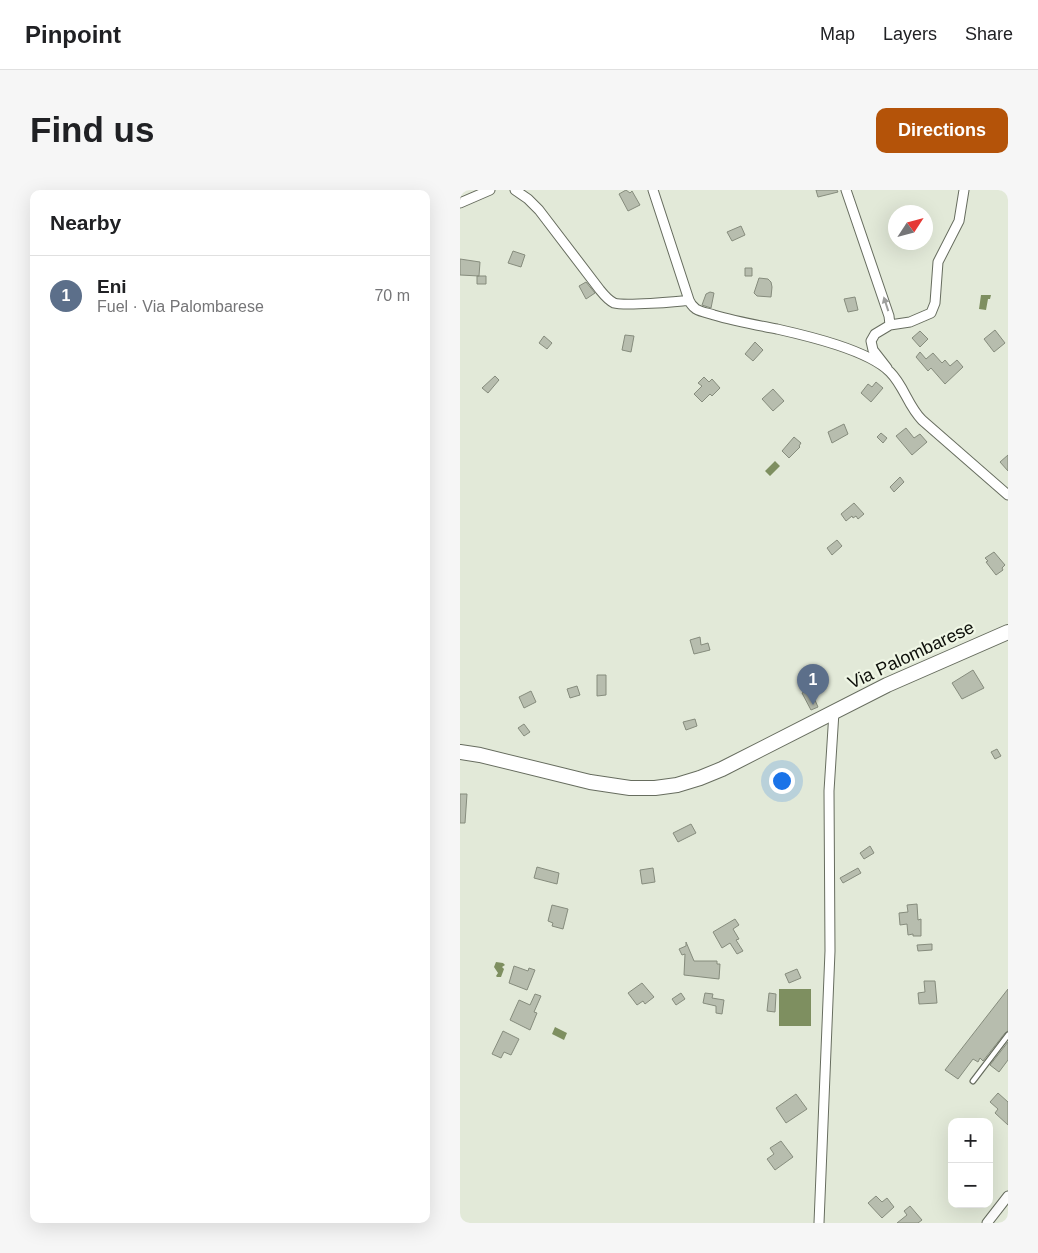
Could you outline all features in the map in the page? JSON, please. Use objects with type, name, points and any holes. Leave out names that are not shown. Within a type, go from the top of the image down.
[{"type":"main road","name":"Via Palombarese","points":[[460,752],[606,785],[638,788],[662,787],[693,780],[714,772],[888,685],[1008,632]]},
{"type":"street","points":[[460,202],[490,190]]},
{"type":"street","points":[[515,190],[536,206],[600,290],[611,301],[622,304],[689,300]]},
{"type":"street","points":[[653,190],[689,300],[693,306],[700,311],[845,348],[864,356],[890,372]]},
{"type":"street","points":[[846,190],[888,312],[890,325]]},
{"type":"street","points":[[964,190],[959,221],[938,262],[935,303],[931,312],[910,322],[890,325],[875,334],[872,337],[871,343],[875,353],[900,386],[910,406],[922,420],[1008,495]]},
{"type":"street","points":[[819,1223],[830,951],[829,780],[834,712]]},
{"type":"street","points":[[987,1223],[1008,1196]]},
{"type":"lane","points":[[973,1081],[1008,1035]]},
{"type":"shaded area","points":[[981,295],[991,295],[990,299],[988,299],[986,310],[979,309]]},
{"type":"shaded area","points":[[775,461],[780,466],[770,476],[765,471]]},
{"type":"shaded area","points":[[496,962],[505,965],[502,967],[504,969],[501,977],[496,976],[498,973],[494,967]]},
{"type":"shaded area","points":[[779,989],[811,989],[811,1026],[779,1026]]},
{"type":"shaded area","points":[[555,1027],[567,1033],[564,1040],[552,1034]]},
{"type":"building","points":[[626,190],[630,193],[632,191],[640,205],[628,211],[619,194]]},
{"type":"building","points":[[816,190],[837,190],[838,192],[818,197]]},
{"type":"building","points":[[741,226],[745,235],[732,241],[727,232]]},
{"type":"building","points":[[513,251],[525,255],[521,267],[508,263]]},
{"type":"building","points":[[460,259],[480,262],[479,276],[460,275]]},
{"type":"building","points":[[745,268],[752,268],[752,276],[745,276]]},
{"type":"building","points":[[477,276],[486,276],[486,284],[477,284]]},
{"type":"building","points":[[759,278],[768,279],[771,282],[771,297],[757,296],[754,293]]},
{"type":"building","points":[[586,282],[595,293],[586,299],[579,286]]},
{"type":"building","points":[[714,293],[711,308],[702,305],[706,294]]},
{"type":"building","points":[[855,297],[858,310],[848,312],[844,299]]},
{"type":"building","points":[[995,330],[1005,343],[994,352],[984,339]]},
{"type":"building","points":[[920,331],[928,339],[920,347],[912,338]]},
{"type":"building","points":[[625,335],[634,336],[631,352],[622,350]]},
{"type":"building","points":[[544,336],[552,343],[547,349],[539,343]]},
{"type":"building","points":[[755,342],[763,350],[753,361],[745,354]]},
{"type":"building","points":[[920,352],[926,359],[933,353],[942,363],[945,360],[950,366],[957,360],[963,367],[945,384],[931,368],[928,371],[916,357]]},
{"type":"building","points":[[495,376],[499,380],[488,393],[482,388]]},
{"type":"building","points":[[704,377],[709,382],[712,379],[720,388],[702,402],[694,394],[702,386],[698,383]]},
{"type":"building","points":[[876,382],[883,388],[871,402],[861,393],[868,384],[872,387]]},
{"type":"building","points":[[773,389],[784,401],[773,411],[762,399]]},
{"type":"building","points":[[844,424],[848,434],[832,443],[828,432]]},
{"type":"building","points":[[906,428],[914,438],[920,434],[927,442],[912,455],[896,436]]},
{"type":"building","points":[[881,433],[887,438],[883,443],[877,437]]},
{"type":"building","points":[[794,437],[801,443],[800,447],[789,458],[782,451]]},
{"type":"building","points":[[1008,455],[1008,471],[1000,462]]},
{"type":"building","points":[[900,477],[904,482],[894,492],[890,487]]},
{"type":"building","points":[[854,503],[864,514],[858,519],[856,516],[853,518],[852,516],[846,521],[841,514]]},
{"type":"building","points":[[837,540],[842,546],[832,555],[827,548]]},
{"type":"building","points":[[994,552],[1005,565],[1002,568],[1003,570],[996,575],[985,558]]},
{"type":"building","points":[[700,637],[701,645],[708,643],[710,650],[694,654],[690,640]]},
{"type":"building","points":[[973,670],[984,688],[962,699],[952,683]]},
{"type":"building","points":[[597,675],[606,675],[606,695],[597,696]]},
{"type":"building","points":[[577,686],[580,695],[570,698],[567,689]]},
{"type":"building","points":[[810,689],[818,707],[811,710],[802,693]]},
{"type":"building","points":[[531,691],[536,702],[524,708],[519,697]]},
{"type":"building","points":[[695,719],[697,726],[686,730],[683,722]]},
{"type":"building","points":[[524,724],[530,732],[524,736],[518,728]]},
{"type":"building","points":[[997,749],[1001,756],[995,759],[991,752]]},
{"type":"building","points":[[460,794],[467,794],[465,823],[460,823]]},
{"type":"building","points":[[691,824],[696,833],[678,842],[673,833]]},
{"type":"building","points":[[870,846],[874,853],[864,859],[860,853]]},
{"type":"building","points":[[537,867],[559,873],[557,884],[534,878]]},
{"type":"building","points":[[653,868],[655,882],[642,884],[640,870]]},
{"type":"building","points":[[858,868],[861,873],[843,883],[840,878]]},
{"type":"building","points":[[917,904],[918,920],[921,919],[921,936],[908,935],[907,924],[900,925],[899,913],[908,912],[907,905]]},
{"type":"building","points":[[552,905],[568,909],[563,929],[552,926],[553,923],[548,921]]},
{"type":"building","points":[[735,919],[739,925],[733,929],[739,939],[736,940],[743,951],[737,954],[730,943],[722,948],[713,932]]},
{"type":"building","points":[[686,942],[694,961],[717,961],[717,964],[720,964],[719,979],[684,975],[685,954],[682,955],[679,949],[686,946]]},
{"type":"building","points":[[932,944],[932,950],[918,951],[917,945]]},
{"type":"building","points":[[514,966],[528,971],[529,968],[535,970],[527,990],[509,983]]},
{"type":"building","points":[[797,969],[801,978],[789,983],[785,974]]},
{"type":"building","points":[[924,981],[935,981],[937,1003],[919,1004],[918,993],[925,992]]},
{"type":"building","points":[[642,983],[654,997],[645,1004],[643,1001],[637,1005],[628,993]]},
{"type":"building","points":[[1008,989],[1008,1031],[983,1061],[980,1058],[978,1062],[973,1059],[958,1079],[945,1070]]},
{"type":"building","points":[[681,993],[685,999],[676,1005],[672,999]]},
{"type":"building","points":[[705,993],[713,994],[712,998],[724,1000],[722,1014],[716,1013],[716,1006],[703,1003]]},
{"type":"building","points":[[769,993],[776,994],[775,1012],[767,1011]]},
{"type":"building","points":[[535,994],[541,996],[534,1012],[537,1013],[530,1030],[510,1020],[519,1000],[530,1005]]},
{"type":"building","points":[[503,1031],[519,1039],[511,1055],[504,1052],[501,1058],[492,1054]]},
{"type":"building","points":[[1008,1042],[1008,1060],[999,1072],[990,1065]]},
{"type":"building","points":[[998,1093],[1008,1102],[1008,1125],[995,1113],[998,1109],[990,1102]]},
{"type":"building","points":[[796,1094],[807,1109],[786,1123],[776,1108]]},
{"type":"building","points":[[781,1141],[793,1157],[775,1170],[767,1159],[774,1154],[770,1148]]},
{"type":"building","points":[[876,1196],[882,1202],[887,1198],[894,1207],[882,1218],[868,1203]]},
{"type":"building","points":[[910,1206],[922,1220],[918,1223],[897,1223],[907,1215],[904,1211]]},
{"type":"place","name":"Eni","points":[[813,705]]}]
